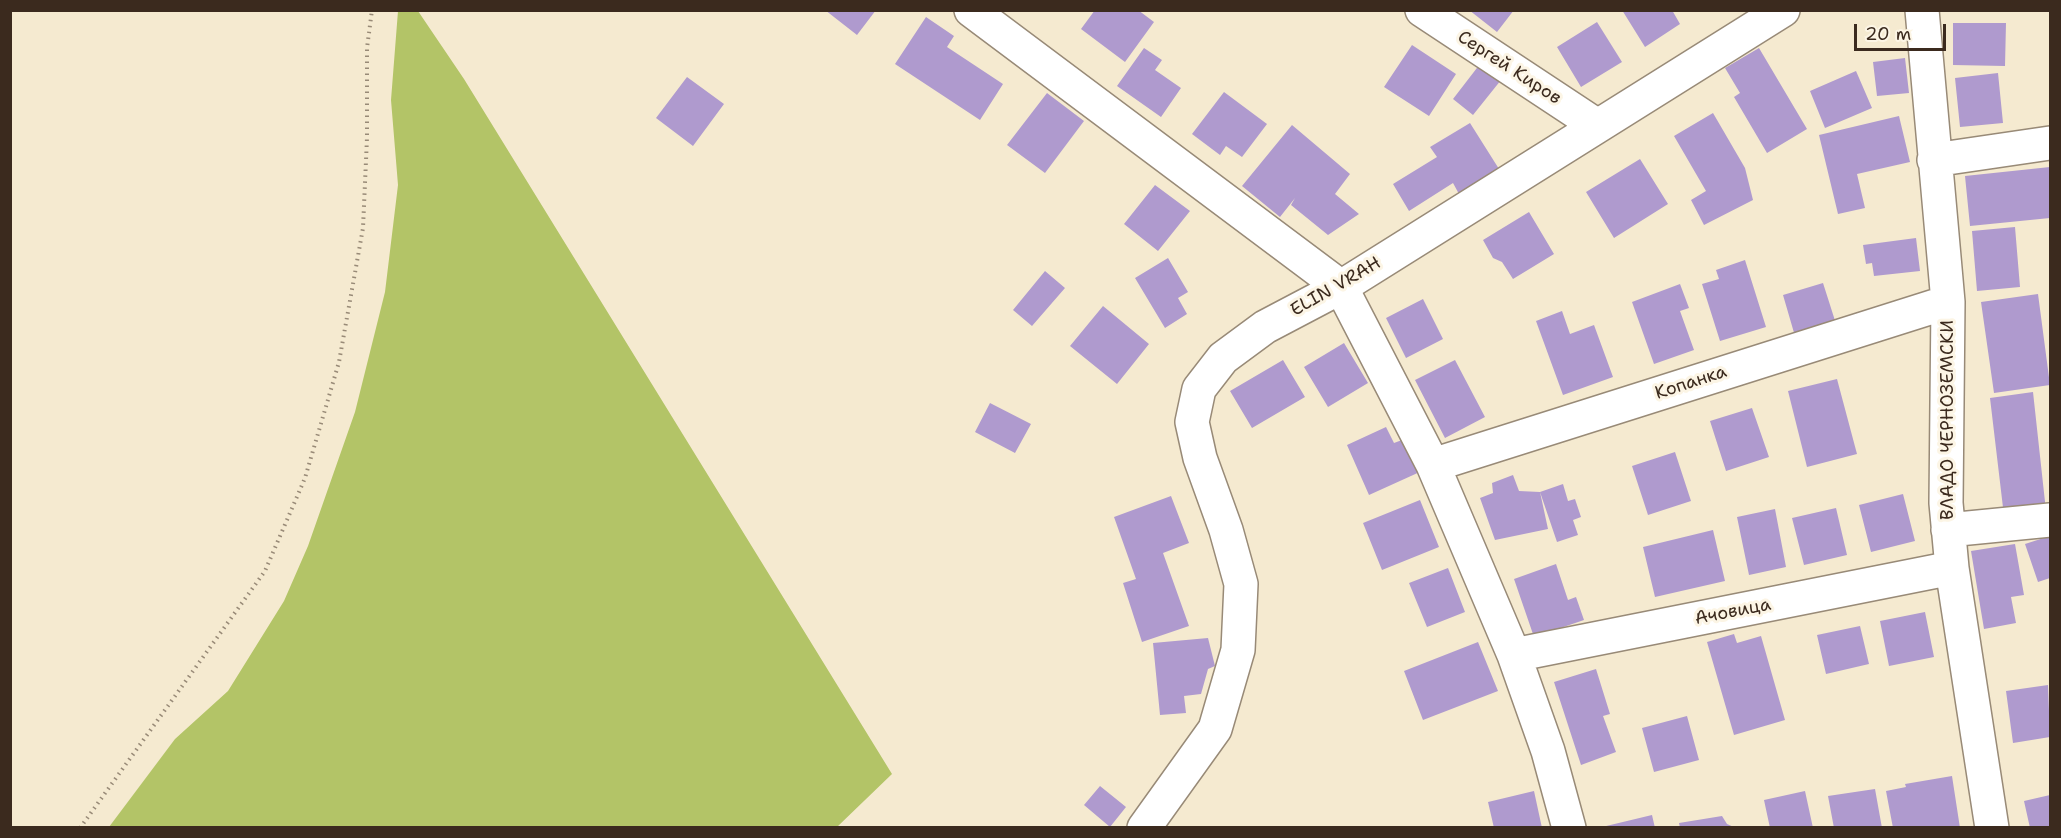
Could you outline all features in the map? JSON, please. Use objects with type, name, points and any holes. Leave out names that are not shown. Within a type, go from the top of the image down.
[{"type":"street","points":[[971,10],[1341,287],[1433,465],[1514,656],[1548,751],[1569,828]]},
{"type":"street","name":"Сергей Киров","points":[[1422,10],[1596,125]]},
{"type":"street","name":"ELIN VRAH","points":[[1144,828],[1215,729],[1238,650],[1241,584],[1192,422],[1199,389],[1222,358],[1265,327],[1341,287],[1596,125],[1783,10]]},
{"type":"street","name":"ВЛАДО ЧЕРНОЗЕМСКИ","points":[[1922,10],[1948,302],[1946,503],[1948,531],[1992,828]]},
{"type":"street","points":[[1934,160],[2050,143]]},
{"type":"street","name":"Копанка","points":[[1433,465],[1948,302]]},
{"type":"street","points":[[1948,531],[2050,520]]},
{"type":"street","name":"Ачовица","points":[[1514,656],[1952,568]]},
{"type":"path","points":[[80,828],[265,572],[305,478],[339,362],[363,228],[367,138],[367,48],[372,10]]},
{"type":"green space","points":[[398,11],[418,11],[464,79],[892,774],[837,827],[109,827],[175,739],[228,691],[284,601],[308,546],[355,412],[385,292],[398,185],[391,100]]},
{"type":"building","points":[[825,10],[876,10],[857,35]]},
{"type":"building","points":[[1095,10],[1138,10],[1154,22],[1125,62],[1081,29]]},
{"type":"building","points":[[1469,10],[1514,10],[1497,32]]},
{"type":"building","points":[[1622,10],[1672,10],[1680,24],[1645,47]]},
{"type":"building","points":[[926,17],[954,36],[947,47],[1003,84],[980,120],[895,64]]},
{"type":"building","points":[[1597,22],[1622,62],[1581,87],[1557,47]]},
{"type":"building","points":[[1953,23],[2006,23],[2005,66],[1953,65]]},
{"type":"building","points":[[1412,45],[1456,74],[1429,116],[1384,87]]},
{"type":"building","points":[[1144,48],[1162,60],[1155,70],[1181,88],[1161,117],[1117,86]]},
{"type":"building","points":[[1759,48],[1807,129],[1767,153],[1734,97],[1740,93],[1725,68]]},
{"type":"building","points":[[1905,58],[1909,93],[1877,96],[1873,62]]},
{"type":"building","points":[[1480,64],[1501,80],[1473,115],[1453,99]]},
{"type":"building","points":[[1856,71],[1872,108],[1825,128],[1810,91]]},
{"type":"building","points":[[1998,73],[2003,123],[1960,127],[1955,78]]},
{"type":"building","points":[[687,77],[724,104],[693,146],[656,118]]},
{"type":"building","points":[[1224,92],[1267,124],[1242,157],[1226,146],[1220,155],[1192,134]]},
{"type":"building","points":[[1047,93],[1084,121],[1045,173],[1007,145]]},
{"type":"building","points":[[1713,113],[1745,168],[1753,200],[1704,225],[1691,200],[1706,191],[1674,136]]},
{"type":"building","points":[[1899,116],[1910,162],[1857,174],[1865,208],[1838,214],[1819,135]]},
{"type":"building","points":[[1470,123],[1499,169],[1459,194],[1453,183],[1409,211],[1393,184],[1437,157],[1430,147]]},
{"type":"building","points":[[1292,125],[1350,174],[1335,194],[1359,214],[1328,235],[1291,205],[1295,198],[1280,217],[1242,186]]},
{"type":"building","points":[[1640,159],[1668,204],[1614,238],[1586,192]]},
{"type":"building","points":[[2050,167],[2050,218],[1970,226],[1965,176]]},
{"type":"building","points":[[1155,185],[1190,211],[1158,251],[1124,224]]},
{"type":"building","points":[[1529,212],[1554,254],[1513,279],[1502,262],[1493,258],[1483,240]]},
{"type":"building","points":[[2015,227],[2020,287],[1977,291],[1972,231]]},
{"type":"building","points":[[1916,238],[1920,271],[1874,276],[1872,263],[1866,264],[1863,245]]},
{"type":"building","points":[[1168,258],[1188,292],[1178,298],[1187,314],[1165,328],[1135,278]]},
{"type":"building","points":[[1745,260],[1766,327],[1720,341],[1702,284],[1719,279],[1716,270]]},
{"type":"building","points":[[1045,271],[1065,288],[1032,326],[1013,310]]},
{"type":"building","points":[[1823,283],[1838,330],[1797,343],[1783,295]]},
{"type":"building","points":[[1680,284],[1689,308],[1680,311],[1694,350],[1654,364],[1632,302]]},
{"type":"building","points":[[2038,294],[2050,385],[1994,393],[1981,302]]},
{"type":"building","points":[[1423,299],[1443,339],[1406,358],[1386,318]]},
{"type":"building","points":[[1103,306],[1149,344],[1117,384],[1070,346]]},
{"type":"building","points":[[1562,311],[1570,334],[1594,325],[1613,377],[1563,395],[1536,321]]},
{"type":"building","points":[[1344,343],[1368,383],[1328,407],[1304,367]]},
{"type":"building","points":[[1283,360],[1305,397],[1252,428],[1230,391]]},
{"type":"building","points":[[1455,360],[1485,417],[1445,438],[1415,380]]},
{"type":"building","points":[[1837,379],[1857,454],[1807,467],[1788,391]]},
{"type":"building","points":[[2033,392],[2046,511],[2004,516],[1990,398]]},
{"type":"building","points":[[990,403],[1031,424],[1015,453],[975,432]]},
{"type":"building","points":[[1752,408],[1769,457],[1726,471],[1710,421]]},
{"type":"building","points":[[1386,427],[1394,443],[1402,440],[1422,471],[1369,495],[1347,445]]},
{"type":"building","points":[[1675,452],[1691,501],[1648,515],[1632,466]]},
{"type":"building","points":[[1513,475],[1519,491],[1540,492],[1548,529],[1495,540],[1480,498],[1493,493],[1492,483]]},
{"type":"building","points":[[1563,484],[1568,501],[1575,499],[1581,517],[1573,520],[1578,535],[1557,542],[1540,492]]},
{"type":"building","points":[[1903,494],[1915,541],[1871,552],[1859,505]]},
{"type":"building","points":[[1171,496],[1189,543],[1163,553],[1189,626],[1142,642],[1123,583],[1136,579],[1114,517]]},
{"type":"building","points":[[1420,500],[1439,547],[1382,570],[1363,523]]},
{"type":"building","points":[[1836,508],[1847,555],[1804,565],[1792,518]]},
{"type":"building","points":[[1775,509],[1786,567],[1749,575],[1737,517]]},
{"type":"building","points":[[1713,530],[1725,581],[1655,597],[1643,547]]},
{"type":"building","points":[[2050,536],[2050,578],[2038,582],[2025,544]]},
{"type":"building","points":[[2015,544],[2024,595],[2011,597],[2016,623],[1984,629],[1971,551]]},
{"type":"building","points":[[1556,564],[1568,600],[1576,597],[1584,620],[1534,637],[1514,579]]},
{"type":"building","points":[[1448,568],[1465,612],[1427,627],[1409,583]]},
{"type":"building","points":[[1925,612],[1934,657],[1889,666],[1880,621]]},
{"type":"building","points":[[1860,626],[1869,664],[1826,674],[1817,635]]},
{"type":"building","points":[[1734,634],[1737,643],[1761,636],[1785,720],[1734,735],[1707,642]]},
{"type":"building","points":[[1208,638],[1215,666],[1208,669],[1201,694],[1184,696],[1186,713],[1160,715],[1153,643]]},
{"type":"building","points":[[1478,642],[1498,691],[1423,720],[1404,671]]},
{"type":"building","points":[[1596,669],[1610,714],[1603,716],[1616,752],[1581,765],[1554,682]]},
{"type":"building","points":[[2048,685],[2050,737],[2013,743],[2006,691]]},
{"type":"building","points":[[1687,716],[1699,760],[1654,772],[1642,728]]},
{"type":"building","points":[[1952,776],[1960,828],[1893,828],[1886,791],[1906,787],[1905,784]]},
{"type":"building","points":[[1100,786],[1126,807],[1110,827],[1084,805]]},
{"type":"building","points":[[1875,789],[1882,828],[1834,828],[1828,796]]},
{"type":"building","points":[[1534,791],[1542,828],[1494,828],[1488,802]]},
{"type":"building","points":[[1805,791],[1813,828],[1770,828],[1764,800]]},
{"type":"building","points":[[2050,795],[2050,828],[2030,828],[2024,801]]},
{"type":"building","points":[[1652,815],[1655,828],[1602,828],[1602,827]]},
{"type":"building","points":[[1722,816],[1727,824],[1736,828],[1680,828],[1679,823]]}]
